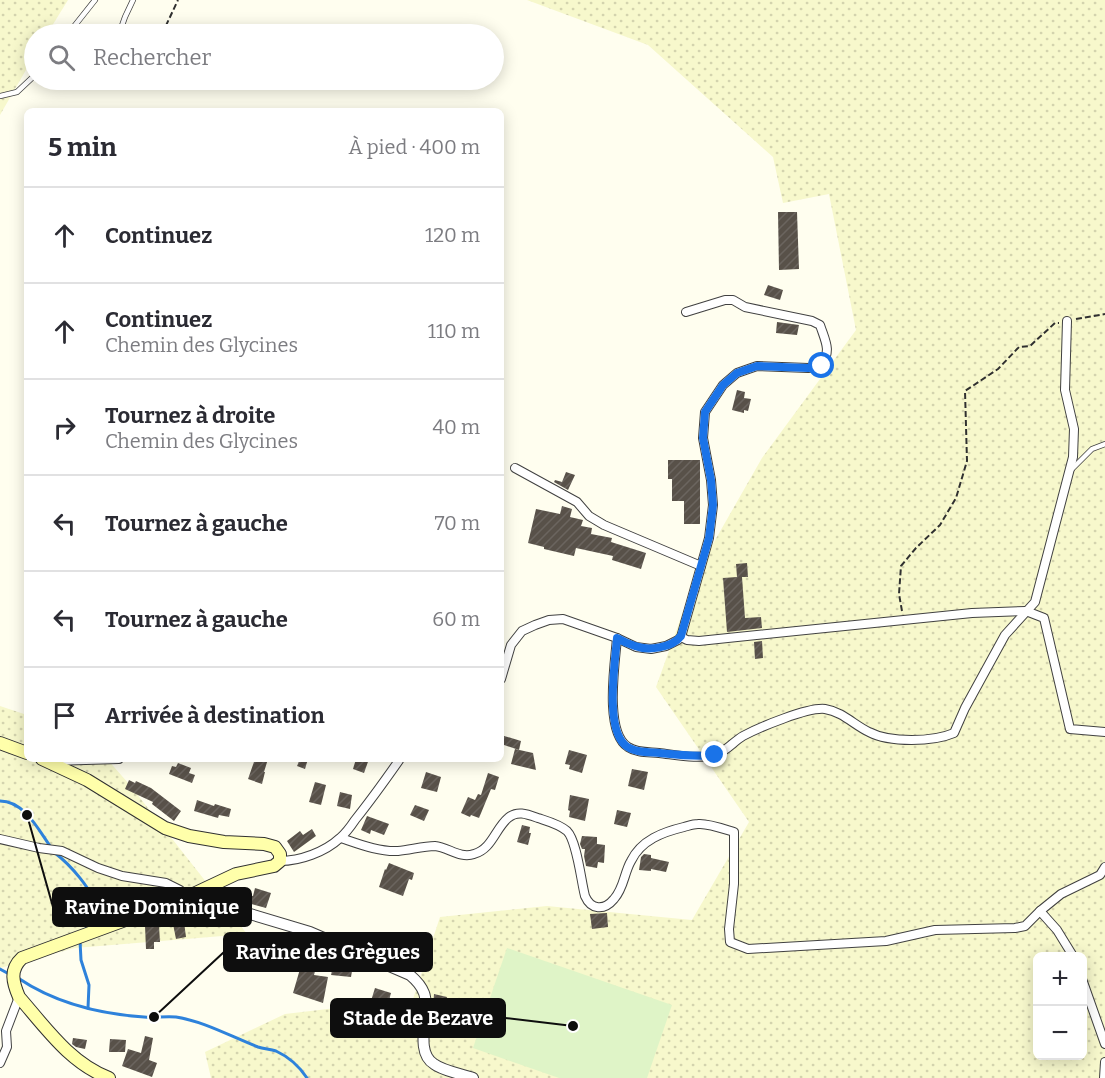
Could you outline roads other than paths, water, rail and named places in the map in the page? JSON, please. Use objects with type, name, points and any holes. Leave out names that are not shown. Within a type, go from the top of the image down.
[{"type":"main road","points":[[0,743],[24,752]]},
{"type":"main road","points":[[49,762],[87,780],[165,828],[189,836],[224,842],[264,844],[275,847],[280,854],[279,861],[274,866],[236,874],[185,898],[22,958],[14,968],[12,976],[17,991],[71,1056],[88,1068],[109,1078]]},
{"type":"street","points":[[504,669],[511,645],[522,632],[549,620],[563,619],[636,647],[666,646],[678,640],[709,538],[713,505],[703,438],[705,412],[723,385],[737,373],[757,366],[808,368],[822,366],[828,355],[820,325],[812,321],[745,307],[733,300],[725,300],[686,312]]},
{"type":"street","points":[[617,638],[612,704],[617,735],[626,746],[635,751],[699,757],[715,755],[743,736],[801,712],[825,709],[848,717],[870,733],[894,739],[929,740],[943,738],[954,733],[1005,635],[1035,602],[1073,457],[1074,429],[1065,390],[1067,321]]},
{"type":"street","points":[[515,468],[577,502],[589,516],[604,525],[701,566]]},
{"type":"street","points":[[681,636],[687,640],[699,641],[904,620],[1026,611],[1044,618],[1070,729],[1105,732]]},
{"type":"street","points":[[279,861],[290,861],[324,849],[341,838],[398,762]]},
{"type":"street","points":[[341,838],[389,851],[435,846],[461,855],[476,854],[486,847],[506,819],[515,814],[525,813],[566,830],[574,844],[585,896],[592,907],[598,907],[613,901],[620,890],[630,861],[649,840],[670,830],[698,824],[734,832],[734,884],[729,929],[730,942],[748,949],[886,941],[936,930],[1025,926],[1061,894],[1100,875],[1105,867]]},
{"type":"street","points":[[0,839],[62,851],[98,868],[122,876],[166,883],[180,890],[185,898]]},
{"type":"street","points":[[199,892],[210,902],[310,932],[410,975],[417,981],[425,995],[424,1048],[427,1056],[433,1064],[473,1078]]},
{"type":"street","points":[[1040,911],[1057,930],[1070,952]]},
{"type":"street","points":[[0,1063],[7,1047],[6,1031],[17,991]]},
{"type":"street","points":[[1087,992],[1105,1044]]},
{"type":"street","points":[[1104,1078],[1105,1062]]},
{"type":"lane","points":[[76,24],[95,0]]},
{"type":"lane","points":[[122,24],[133,0]]},
{"type":"lane","points":[[0,96],[17,93],[24,86]]},
{"type":"lane","points":[[1069,473],[1092,448],[1105,444]]},
{"type":"waterway","points":[[0,801],[9,802],[30,817],[50,846]]},
{"type":"waterway","points":[[55,853],[80,878],[94,901],[94,914],[85,930]]},
{"type":"waterway","points":[[80,941],[81,960],[89,985],[88,1008]]},
{"type":"waterway","points":[[0,969],[9,974]]},
{"type":"waterway","points":[[18,978],[32,987],[78,1006],[111,1013],[144,1017],[176,1017],[197,1022],[258,1047],[281,1053],[293,1062],[307,1078]]},
{"type":"place","name":"Ravine Dominique","points":[[27,815]]},
{"type":"place","name":"Ravine des Grègues","points":[[154,1017]]},
{"type":"place","name":"Stade de Bezave","points":[[573,1026]]}]
